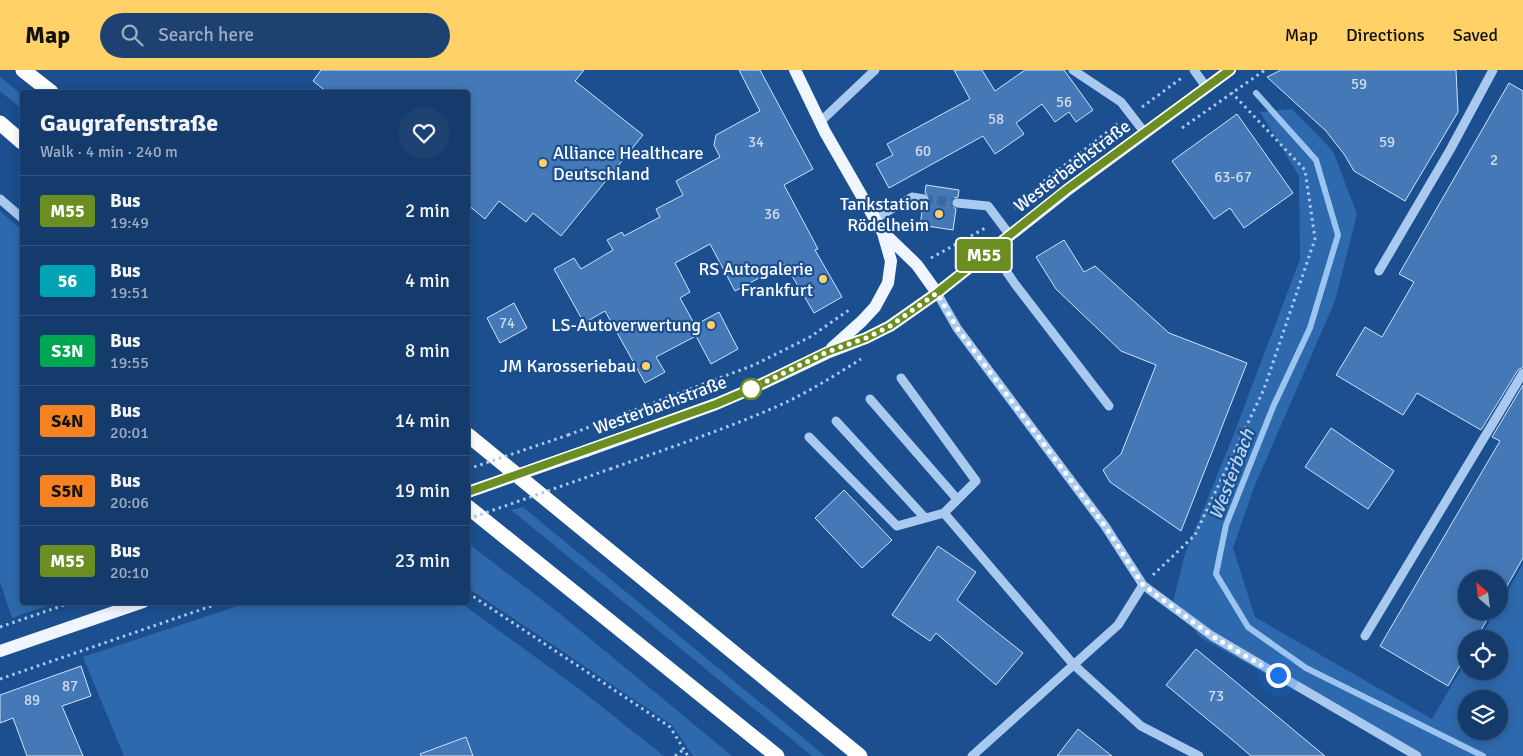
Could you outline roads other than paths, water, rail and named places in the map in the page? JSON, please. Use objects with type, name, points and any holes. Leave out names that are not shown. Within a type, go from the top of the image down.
[{"type":"highway","points":[[23,70],[48,90]]},
{"type":"highway","points":[[0,123],[20,140]]},
{"type":"highway","points":[[470,436],[861,755]]},
{"type":"highway","points":[[470,508],[777,756]]},
{"type":"main road","points":[[795,70],[820,122],[883,233],[890,261],[888,283],[874,307],[862,321],[827,352]]},
{"type":"main road","name":"Westerbachstraße","points":[[470,491],[716,404],[827,352],[866,338],[890,326],[937,293],[1009,234],[1230,70]]},
{"type":"main road","points":[[883,233],[917,265],[937,293]]},
{"type":"main road","points":[[0,652],[134,605]]},
{"type":"street","points":[[820,122],[875,70]]},
{"type":"street","points":[[1073,70],[1121,102],[1145,133]]},
{"type":"street","points":[[1194,70],[1207,88]]},
{"type":"street","points":[[1379,271],[1450,150],[1493,70]]},
{"type":"street","points":[[875,219],[912,197],[924,199]]},
{"type":"street","points":[[0,199],[20,216]]},
{"type":"street","points":[[957,202],[988,206],[1009,234]]},
{"type":"street","points":[[991,249],[1109,406]]},
{"type":"street","points":[[937,293],[957,328],[1105,526],[1143,585],[1212,636],[1418,756]]},
{"type":"street","points":[[1365,636],[1523,373]]},
{"type":"street","points":[[809,437],[897,526],[944,513],[976,481],[901,378]]},
{"type":"street","points":[[870,399],[957,499]]},
{"type":"street","points":[[836,421],[925,518]]},
{"type":"street","points":[[944,513],[1073,664],[1141,726],[1199,756]]},
{"type":"street","points":[[973,756],[1118,625],[1143,585]]},
{"type":"waterway","name":"Westerbach","points":[[1256,93],[1316,160],[1338,235],[1310,328],[1273,407],[1226,525],[1216,574],[1248,627],[1306,668],[1483,756]]},
{"type":"tunnel","points":[[924,199],[957,203]]},
{"type":"place","name":"Alliance Healthcare Deutschland","points":[[543,163]]},
{"type":"place","name":"Tankstation Rödelheim","points":[[939,214]]},
{"type":"place","name":"RS Autogalerie Frankfurt","points":[[823,279]]},
{"type":"place","name":"LS-Autoverwertung","points":[[711,325]]},
{"type":"place","name":"JM Karosseriebau","points":[[646,366]]}]
